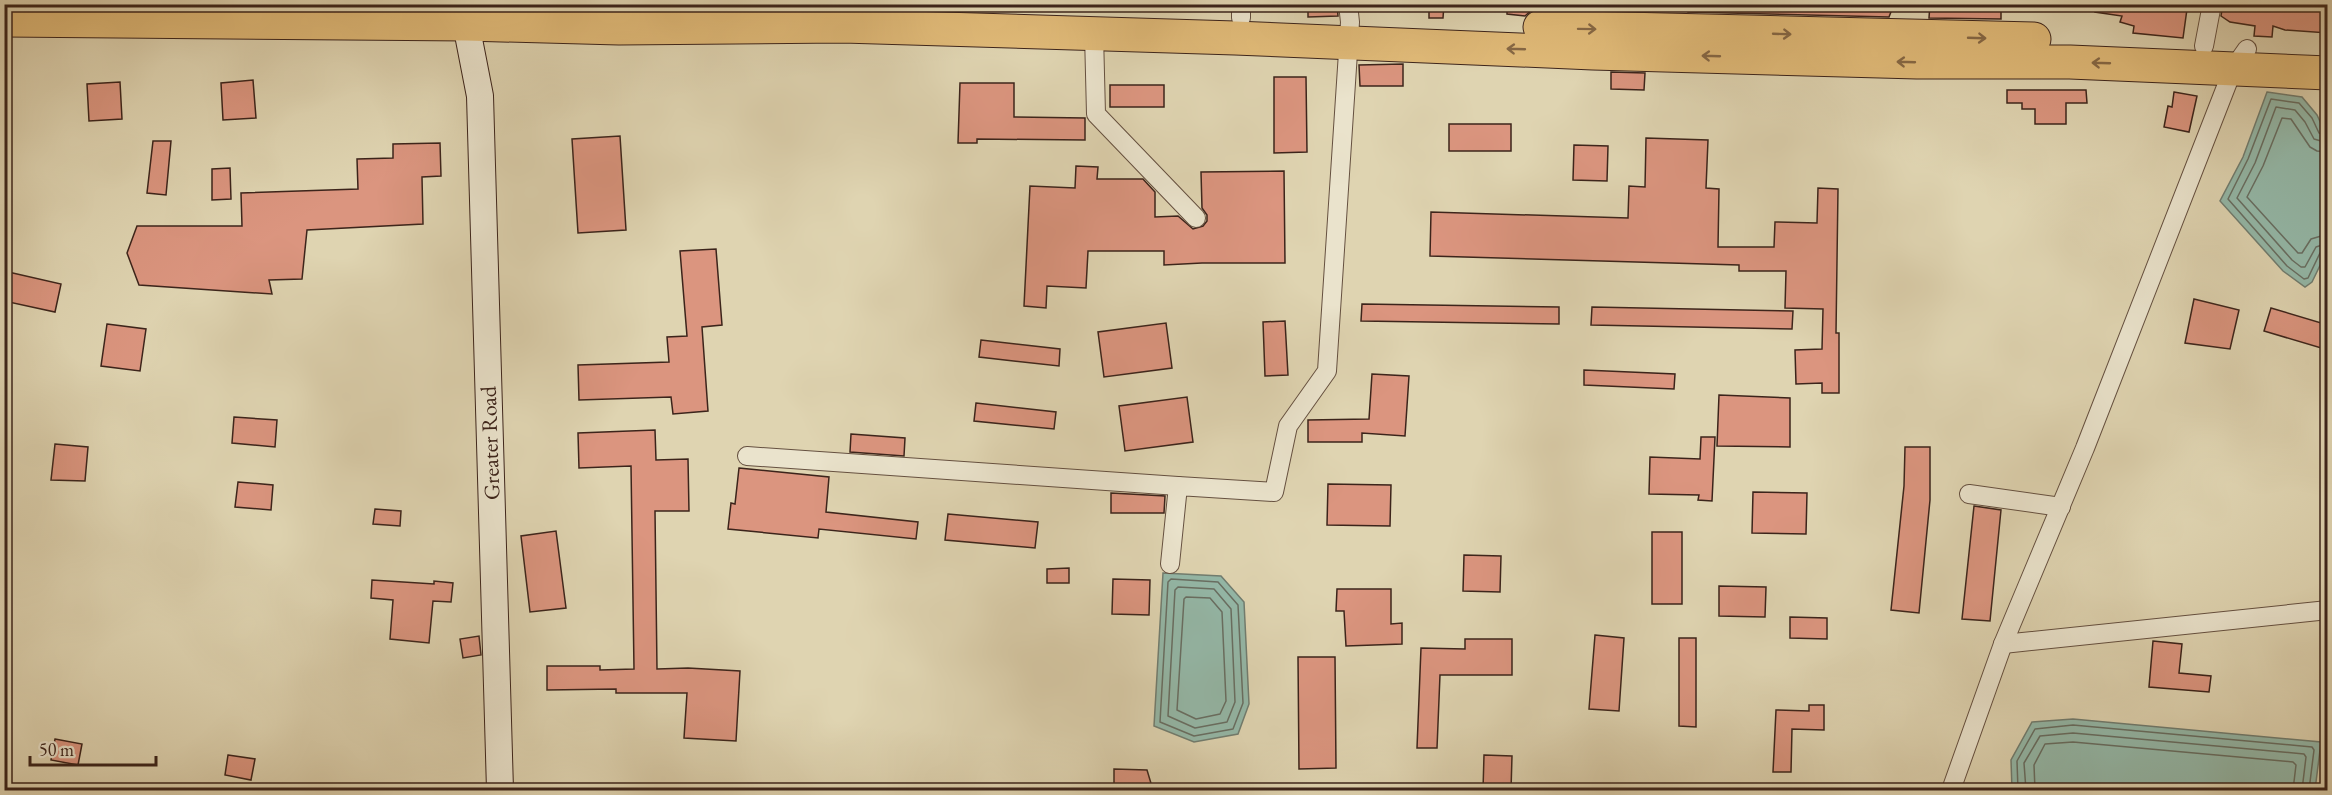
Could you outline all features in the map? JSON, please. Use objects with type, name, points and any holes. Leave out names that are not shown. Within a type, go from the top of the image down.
[{"type":"highway","points":[[547,5],[735,5],[1094,34],[1349,23],[1922,36],[2204,46],[2240,59],[2328,73]]},
{"type":"highway","points":[[4,20],[320,14],[477,15],[619,28],[803,12],[1241,11],[1349,23],[1906,62],[2240,59],[2328,53]]},
{"type":"street","points":[[2204,46],[2212,4]]},
{"type":"street","name":"Greater Road","points":[[477,15],[500,790]]},
{"type":"street","points":[[747,456],[1274,492],[1288,426],[1327,370],[1349,23]]},
{"type":"street","points":[[1094,34],[1096,114],[1196,218]]},
{"type":"street","points":[[1951,790],[2003,644],[2061,507],[2240,59]]},
{"type":"street","points":[[1170,564],[1178,486]]},
{"type":"street","points":[[1969,494],[2061,507]]},
{"type":"street","points":[[2003,644],[2328,610]]},
{"type":"water","points":[[2267,92],[2302,97],[2317,115],[2324,130],[2327,130],[2327,251],[2312,282],[2305,287],[2283,271],[2220,201],[2243,157]]},
{"type":"water","points":[[1163,573],[1221,576],[1244,602],[1249,704],[1238,734],[1194,742],[1154,726]]},
{"type":"water","points":[[2073,719],[2321,742],[2315,790],[2012,790],[2011,760],[2032,722]]},
{"type":"building","points":[[1308,4],[1337,4],[1338,16],[1308,17]]},
{"type":"building","points":[[1429,4],[1444,4],[1443,18],[1429,18]]},
{"type":"building","points":[[1507,4],[1648,4],[1648,11],[1540,8],[1532,10],[1525,16],[1507,14]]},
{"type":"building","points":[[1689,4],[1894,4],[1889,17],[1688,12]]},
{"type":"building","points":[[1930,4],[2001,4],[2001,19],[1929,18]]},
{"type":"building","points":[[2096,4],[2143,4],[2164,8],[2164,5],[2187,9],[2183,38],[2133,33],[2134,26],[2120,22],[2122,16],[2095,12]]},
{"type":"building","points":[[2223,4],[2328,4],[2328,33],[2285,30],[2273,26],[2272,37],[2254,36],[2255,26],[2230,22],[2221,16]]},
{"type":"building","points":[[1403,64],[1403,86],[1360,86],[1359,65]]},
{"type":"building","points":[[1611,72],[1645,73],[1644,90],[1611,89]]},
{"type":"building","points":[[1274,77],[1306,77],[1307,152],[1274,153]]},
{"type":"building","points":[[253,80],[256,118],[223,120],[221,83]]},
{"type":"building","points":[[120,82],[122,119],[89,121],[87,84]]},
{"type":"building","points":[[960,83],[1014,83],[1014,117],[1085,118],[1085,140],[977,139],[977,143],[958,143]]},
{"type":"building","points":[[1110,85],[1164,85],[1164,107],[1110,107]]},
{"type":"building","points":[[2007,90],[2086,90],[2087,103],[2066,103],[2066,124],[2035,124],[2035,109],[2022,109],[2022,103],[2007,103]]},
{"type":"building","points":[[2174,92],[2197,96],[2189,132],[2164,127],[2168,106],[2172,107]]},
{"type":"building","points":[[1449,124],[1511,124],[1511,151],[1449,151]]},
{"type":"building","points":[[620,136],[626,230],[578,233],[572,139]]},
{"type":"building","points":[[1646,138],[1708,140],[1706,188],[1719,189],[1718,247],[1774,247],[1775,222],[1817,223],[1818,188],[1838,189],[1836,333],[1839,333],[1839,393],[1822,393],[1822,383],[1796,384],[1795,350],[1822,349],[1823,309],[1785,308],[1786,271],[1739,271],[1739,265],[1430,256],[1431,212],[1628,218],[1629,186],[1645,187]]},
{"type":"building","points":[[153,141],[171,141],[166,195],[147,193]]},
{"type":"building","points":[[440,143],[441,176],[422,177],[423,224],[307,230],[302,279],[269,280],[272,294],[139,285],[127,253],[137,226],[242,226],[241,193],[358,189],[357,159],[393,158],[393,144]]},
{"type":"building","points":[[1574,145],[1608,146],[1607,181],[1573,180]]},
{"type":"building","points":[[1076,166],[1098,167],[1097,179],[1143,179],[1155,192],[1155,217],[1178,216],[1193,229],[1203,226],[1207,221],[1207,215],[1202,208],[1201,172],[1284,171],[1285,263],[1164,265],[1164,251],[1088,251],[1086,288],[1047,286],[1046,308],[1024,306],[1030,186],[1075,188]]},
{"type":"building","points":[[230,168],[231,199],[212,200],[212,169]]},
{"type":"building","points":[[716,249],[722,325],[702,327],[708,411],[673,414],[671,397],[579,400],[578,365],[669,362],[667,337],[687,336],[680,251]]},
{"type":"building","points":[[4,271],[61,284],[55,312],[4,301]]},
{"type":"building","points":[[2194,299],[2239,310],[2230,349],[2185,343]]},
{"type":"building","points":[[1362,304],[1559,307],[1559,324],[1361,321]]},
{"type":"building","points":[[1592,307],[1793,311],[1792,329],[1591,325]]},
{"type":"building","points":[[2271,308],[2328,325],[2328,350],[2264,331]]},
{"type":"building","points":[[1285,321],[1288,375],[1265,376],[1263,322]]},
{"type":"building","points":[[1166,323],[1172,368],[1104,377],[1098,332]]},
{"type":"building","points":[[107,324],[146,329],[140,371],[101,366]]},
{"type":"building","points":[[981,340],[1060,349],[1059,366],[979,357]]},
{"type":"building","points":[[1584,370],[1675,374],[1674,389],[1584,385]]},
{"type":"building","points":[[1372,374],[1409,376],[1405,436],[1362,433],[1362,442],[1308,442],[1308,420],[1369,419]]},
{"type":"building","points":[[1719,395],[1790,398],[1790,447],[1717,446]]},
{"type":"building","points":[[1187,397],[1193,442],[1125,451],[1119,406]]},
{"type":"building","points":[[976,403],[1056,412],[1054,429],[974,421]]},
{"type":"building","points":[[234,417],[277,420],[275,447],[232,443]]},
{"type":"building","points":[[655,430],[656,460],[688,459],[689,511],[655,511],[657,669],[740,671],[736,741],[684,738],[687,693],[616,693],[616,689],[547,690],[547,666],[600,666],[600,670],[634,669],[631,466],[579,468],[578,433]]},
{"type":"building","points":[[851,434],[905,438],[904,456],[850,452]]},
{"type":"building","points":[[1701,437],[1715,437],[1712,501],[1698,500],[1699,495],[1649,494],[1650,457],[1700,459]]},
{"type":"building","points":[[55,444],[88,447],[85,481],[51,480]]},
{"type":"building","points":[[1905,447],[1930,447],[1930,500],[1919,613],[1891,610],[1904,486]]},
{"type":"building","points":[[739,468],[829,477],[826,512],[918,522],[916,539],[819,529],[818,538],[728,529],[731,503],[735,504]]},
{"type":"building","points":[[238,482],[273,485],[271,510],[235,507]]},
{"type":"building","points":[[1328,484],[1391,485],[1390,526],[1327,525]]},
{"type":"building","points":[[1753,492],[1807,493],[1806,534],[1752,533]]},
{"type":"building","points":[[1111,493],[1165,496],[1164,513],[1111,513]]},
{"type":"building","points":[[1974,506],[2001,510],[1990,621],[1962,619]]},
{"type":"building","points":[[375,509],[401,511],[400,526],[373,524]]},
{"type":"building","points":[[948,514],[1038,522],[1035,548],[945,540]]},
{"type":"building","points":[[556,531],[566,608],[530,612],[521,536]]},
{"type":"building","points":[[1652,532],[1682,532],[1682,604],[1652,604]]},
{"type":"building","points":[[1464,555],[1501,556],[1500,592],[1463,591]]},
{"type":"building","points":[[1069,568],[1069,583],[1047,583],[1047,569]]},
{"type":"building","points":[[1113,579],[1150,580],[1149,615],[1112,614]]},
{"type":"building","points":[[372,580],[453,583],[451,602],[433,601],[429,643],[390,639],[393,600],[371,598]]},
{"type":"building","points":[[1719,586],[1766,587],[1765,617],[1719,616]]},
{"type":"building","points":[[1337,589],[1391,589],[1391,624],[1402,623],[1402,644],[1346,646],[1344,611],[1336,611]]},
{"type":"building","points":[[1790,617],[1827,618],[1827,639],[1790,638]]},
{"type":"building","points":[[1595,635],[1624,638],[1619,711],[1589,709]]},
{"type":"building","points":[[479,636],[481,655],[463,658],[460,639]]},
{"type":"building","points":[[1679,638],[1696,638],[1696,727],[1679,726]]},
{"type":"building","points":[[1465,639],[1512,639],[1512,675],[1440,675],[1437,748],[1417,748],[1421,648],[1465,649]]},
{"type":"building","points":[[2153,641],[2182,644],[2179,673],[2211,676],[2209,692],[2149,687]]},
{"type":"building","points":[[1298,657],[1335,657],[1336,768],[1299,769]]},
{"type":"building","points":[[1809,705],[1824,705],[1824,730],[1792,729],[1791,772],[1773,772],[1776,710],[1809,711]]},
{"type":"building","points":[[55,739],[82,744],[78,765],[51,760]]},
{"type":"building","points":[[228,755],[255,759],[251,780],[225,775]]},
{"type":"building","points":[[1484,755],[1512,756],[1511,790],[1483,790]]},
{"type":"building","points":[[1114,769],[1147,770],[1153,790],[1114,790]]}]
